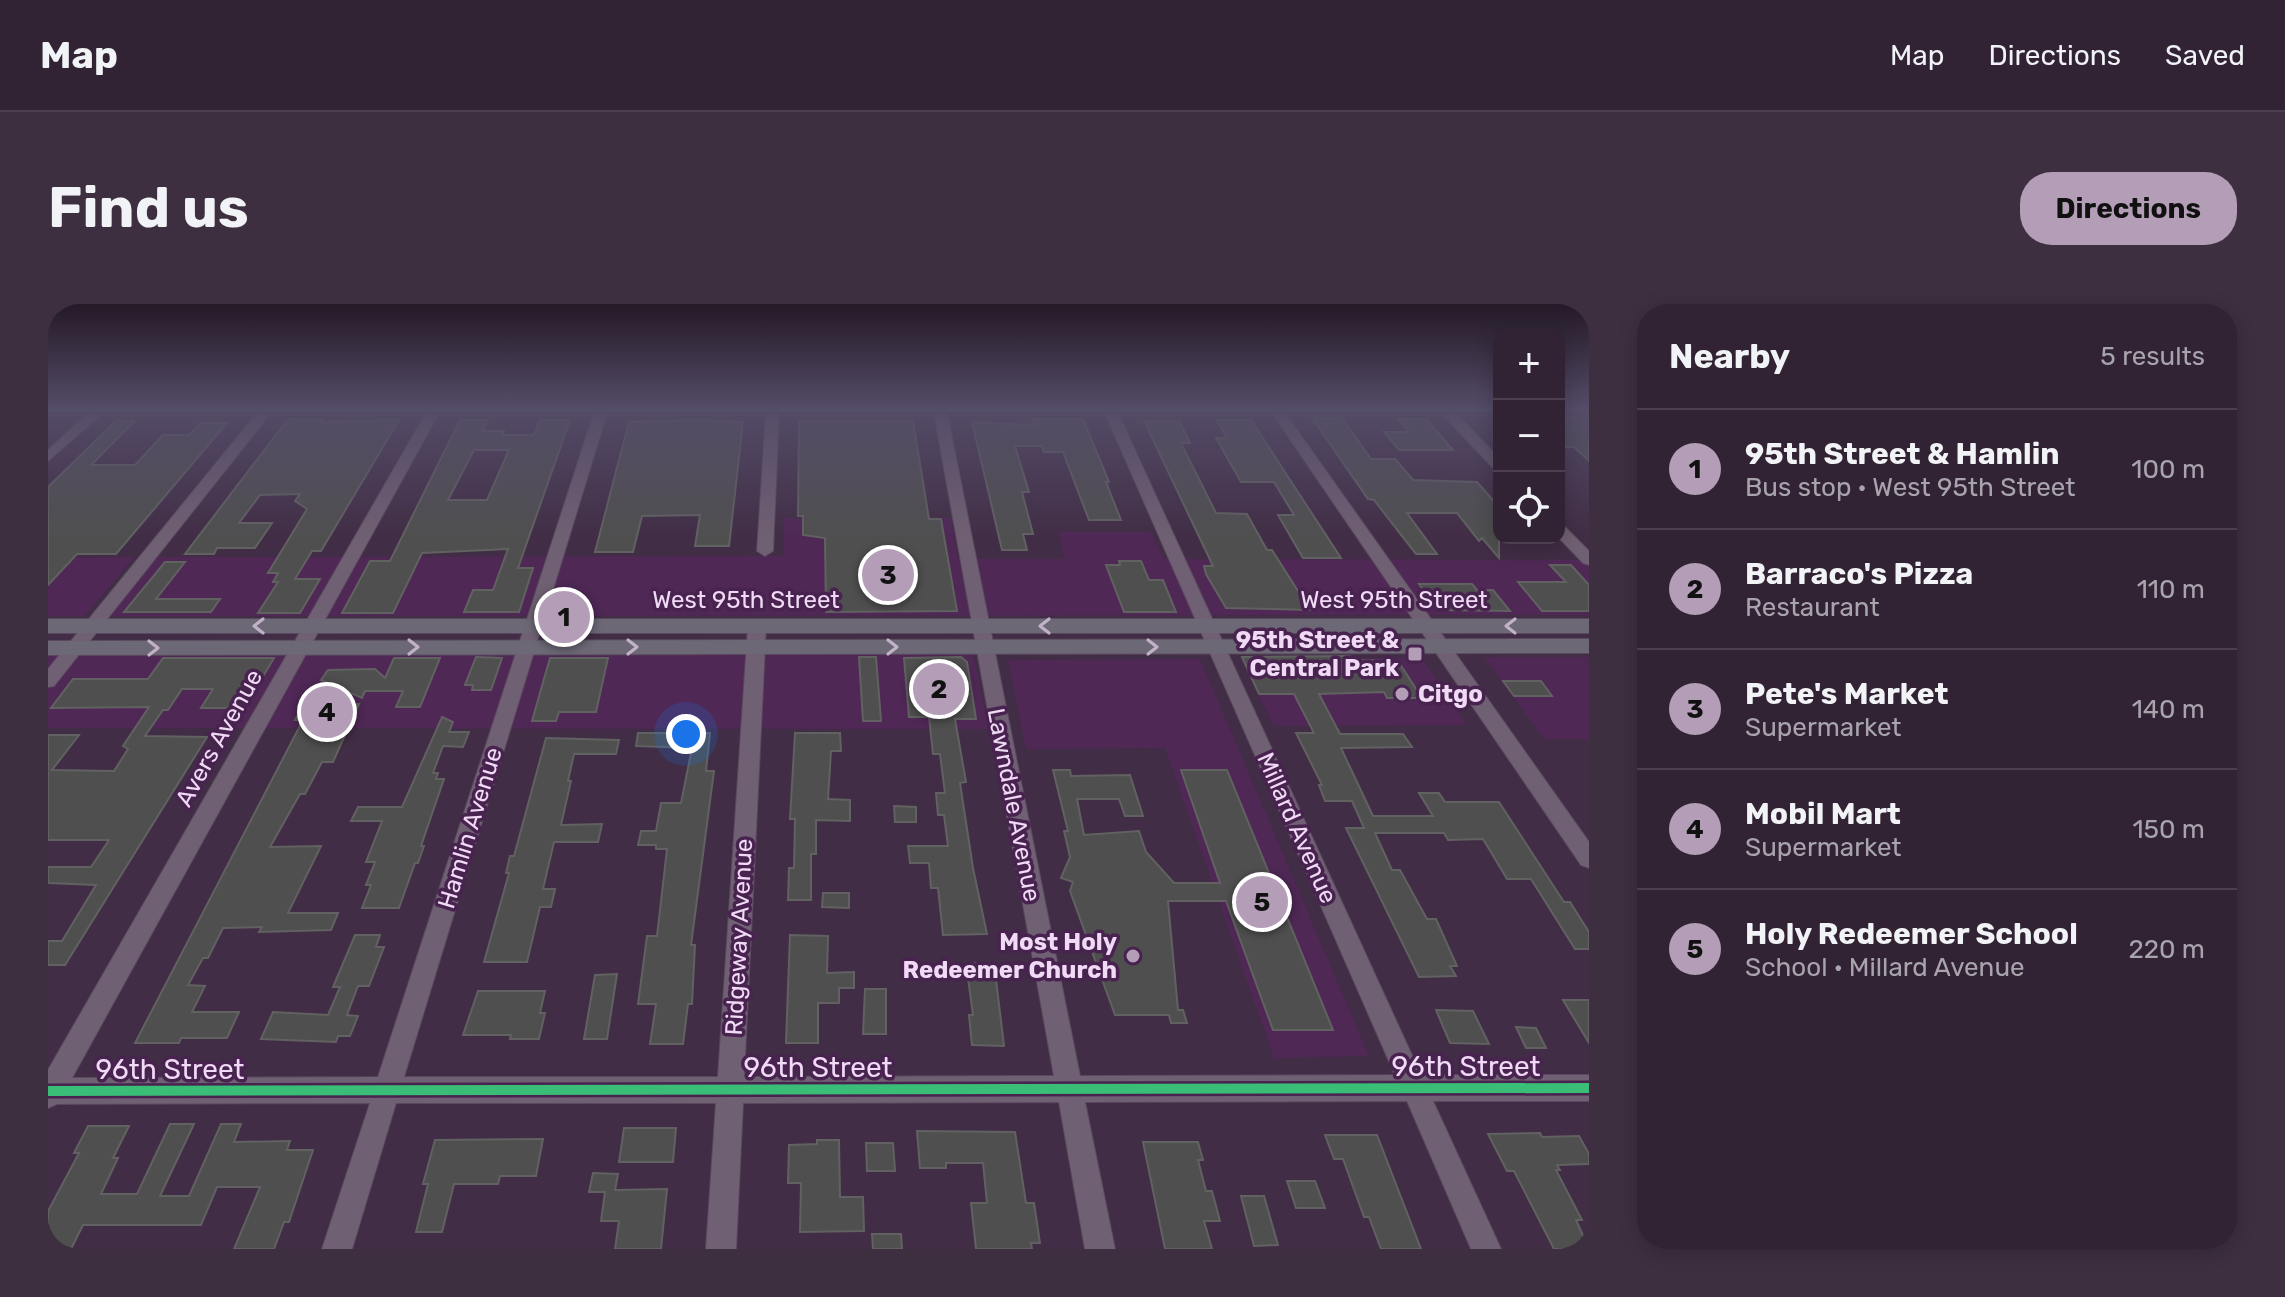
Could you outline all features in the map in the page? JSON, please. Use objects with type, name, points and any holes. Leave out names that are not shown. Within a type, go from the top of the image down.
[{"type":"main road","name":"West 95th Street","points":[[48,626],[312,626],[530,637]]},
{"type":"main road","name":"West 95th Street","points":[[48,648],[300,647],[530,637],[1211,636],[1426,626],[1589,626]]},
{"type":"main road","name":"West 95th Street","points":[[1211,636],[1440,647],[1589,646]]},
{"type":"street","points":[[48,681],[233,451]]},
{"type":"street","name":"Avers Avenue","points":[[49,1092],[411,451]]},
{"type":"street","name":"Hamlin Avenue","points":[[337,1249],[588,451]]},
{"type":"street","points":[[765,551],[771,451]]},
{"type":"street","name":"Lawndale Avenue","points":[[947,451],[1100,1249]]},
{"type":"street","name":"Millard Avenue","points":[[1128,451],[1486,1249]]},
{"type":"street","points":[[1305,451],[1589,859]]},
{"type":"street","points":[[1565,535],[1589,560]]},
{"type":"street","name":"Ridgeway Avenue","points":[[721,1249],[756,637]]},
{"type":"street","name":"96th Street","points":[[49,1092],[1589,1088]]},
{"type":"shaded area","points":[[784,518],[951,518],[958,559],[1065,559],[1058,532],[1151,532],[1163,559],[1589,560],[1589,615],[107,616],[155,557],[783,556]]},
{"type":"shaded area","points":[[134,557],[85,616],[48,616],[48,558]]},
{"type":"shaded area","points":[[973,654],[989,729],[48,728],[48,655]]},
{"type":"shaded area","points":[[1484,657],[1589,657],[1589,739],[1544,739]]},
{"type":"shaded area","points":[[1422,658],[1467,725],[1274,726],[1240,659]]},
{"type":"shaded area","points":[[1200,659],[1369,1056],[1274,1058],[1165,748],[1026,749],[1008,660]]},
{"type":"building","points":[[85,451],[105,451],[91,465],[135,465],[148,451],[203,451],[116,554],[77,554],[48,585],[48,487]]},
{"type":"building","points":[[264,451],[380,451],[321,551],[312,551],[295,579],[320,579],[300,613],[258,613],[278,582],[273,582],[278,573],[268,573],[307,509],[295,501],[300,494],[260,495],[239,523],[272,523],[255,548],[217,548],[214,554],[185,554]]},
{"type":"building","points":[[445,451],[473,451],[448,500],[487,500],[509,451],[559,451],[518,568],[533,568],[519,612],[464,612],[473,590],[493,590],[508,549],[422,553],[393,613],[342,613],[370,561],[390,561]]},
{"type":"building","points":[[621,451],[740,451],[729,546],[695,546],[700,515],[642,516],[633,552],[595,552]]},
{"type":"building","points":[[799,451],[918,451],[929,519],[941,519],[957,611],[826,612],[825,538],[803,535],[803,516],[798,516]]},
{"type":"building","points":[[979,451],[1017,451],[1029,492],[1022,492],[1033,534],[1023,534],[1027,550],[1002,550]]},
{"type":"building","points":[[1096,451],[1121,520],[1089,520],[1063,452],[1044,452]]},
{"type":"building","points":[[1158,451],[1185,451],[1216,513],[1247,514],[1267,550],[1272,550],[1310,610],[1226,608],[1206,574],[1204,566],[1213,566]]},
{"type":"building","points":[[1223,451],[1271,451],[1341,558],[1303,558],[1278,515],[1294,515],[1274,482],[1241,482]]},
{"type":"building","points":[[1335,451],[1365,451],[1371,459],[1395,459],[1413,480],[1477,482],[1493,500],[1493,544],[1499,544],[1499,558],[1482,538],[1479,541],[1457,513],[1407,513],[1437,554],[1416,554],[1374,500],[1368,499]]},
{"type":"building","points":[[1578,451],[1589,451],[1589,461]]},
{"type":"building","points":[[1119,561],[1141,561],[1149,580],[1163,580],[1176,612],[1124,612],[1106,565],[1120,565]]},
{"type":"building","points":[[165,562],[185,562],[156,599],[220,599],[211,612],[124,612]]},
{"type":"building","points":[[1550,565],[1571,565],[1589,585],[1589,611],[1542,611],[1518,582],[1566,582]]},
{"type":"building","points":[[1419,584],[1472,584],[1477,590],[1493,590],[1510,611],[1438,610]]},
{"type":"building","points":[[1350,656],[1352,660],[1398,661],[1422,698],[1387,698],[1384,692],[1319,694],[1340,734],[1403,734],[1412,747],[1341,748],[1373,816],[1433,816],[1419,793],[1439,793],[1445,802],[1499,802],[1564,902],[1570,902],[1589,932],[1589,949],[1575,949],[1531,879],[1507,879],[1483,839],[1448,840],[1444,833],[1375,833],[1392,870],[1400,870],[1427,919],[1436,919],[1457,966],[1450,966],[1456,976],[1419,977],[1346,828],[1364,828],[1352,801],[1325,801],[1319,785],[1322,785],[1296,733],[1314,733],[1294,694],[1259,694],[1242,657]]},
{"type":"building","points":[[476,657],[502,658],[491,690],[472,690],[473,685],[465,685]]},
{"type":"building","points":[[859,657],[876,657],[881,721],[863,721]]},
{"type":"building","points":[[961,657],[967,662],[976,719],[955,719],[966,782],[960,783],[987,934],[943,935],[938,888],[931,888],[929,863],[910,863],[908,846],[948,846],[944,815],[938,815],[936,793],[945,793],[940,754],[933,754],[929,717],[909,717],[904,658]]},
{"type":"building","points":[[163,658],[274,658],[244,708],[201,708],[213,689],[182,689],[168,710],[163,710],[145,736],[207,737],[65,965],[48,965],[48,941],[62,941],[96,885],[48,883],[48,867],[91,867],[109,840],[48,840],[48,735],[79,735],[52,770],[114,771],[128,749],[123,746],[149,707],[51,708],[73,679],[148,679]]},
{"type":"building","points":[[394,658],[440,658],[420,707],[396,707],[403,691],[365,691],[362,698],[321,680],[328,670],[375,669],[385,678]]},
{"type":"building","points":[[550,658],[608,658],[596,712],[559,712],[556,721],[532,721]]},
{"type":"building","points":[[1503,681],[1541,681],[1552,696],[1514,696]]},
{"type":"building","points":[[359,704],[333,762],[322,762],[270,847],[321,846],[288,913],[338,913],[331,930],[259,932],[262,927],[223,928],[208,958],[203,958],[188,985],[205,986],[192,1012],[239,1012],[227,1038],[181,1038],[179,1043],[135,1043],[303,720],[295,720],[303,705]]},
{"type":"building","points":[[442,717],[453,722],[449,732],[469,732],[463,747],[443,746],[433,773],[438,773],[436,779],[444,779],[418,863],[415,863],[399,908],[362,908],[371,885],[366,885],[375,862],[366,862],[382,821],[351,821],[358,807],[402,807]]},
{"type":"building","points":[[638,733],[710,733],[706,771],[714,771],[691,945],[695,945],[692,1004],[688,1004],[683,1044],[650,1044],[656,1004],[638,1004],[647,936],[657,936],[667,849],[656,849],[656,845],[638,845],[641,831],[656,831],[661,803],[681,803],[692,748],[636,746]]},
{"type":"building","points":[[795,733],[840,733],[841,751],[831,751],[828,799],[850,800],[850,821],[816,820],[816,854],[811,854],[811,900],[788,900],[789,868],[794,868],[795,819],[790,819]]},
{"type":"building","points":[[546,738],[619,740],[616,754],[574,754],[568,781],[571,781],[561,825],[602,824],[598,842],[554,842],[543,889],[555,889],[551,907],[540,907],[527,962],[484,962],[509,873],[506,873],[510,856],[514,856]]},
{"type":"building","points":[[1053,770],[1070,770],[1071,776],[1130,775],[1143,816],[1125,816],[1119,799],[1077,799],[1084,835],[1139,831],[1146,852],[1174,883],[1220,883],[1181,770],[1227,770],[1333,1030],[1273,1030],[1226,901],[1168,901],[1178,1010],[1183,1010],[1187,1023],[1171,1023],[1169,1015],[1115,1015],[1070,891],[1073,882],[1061,878],[1070,857],[1064,831],[1068,831]]},
{"type":"building","points":[[894,806],[916,807],[916,822],[895,822]]},
{"type":"building","points":[[823,893],[849,893],[849,908],[822,907]]},
{"type":"building","points":[[355,935],[380,935],[376,947],[384,947],[369,986],[358,986],[347,1015],[358,1016],[350,1036],[338,1036],[336,1042],[261,1039],[273,1012],[328,1015],[340,987],[333,987]]},
{"type":"building","points":[[790,935],[828,936],[827,973],[854,972],[854,988],[839,988],[839,1003],[818,1003],[818,1043],[786,1043]]},
{"type":"building","points":[[966,963],[994,963],[1004,1046],[972,1045],[969,1015],[973,1015]]},
{"type":"building","points":[[617,974],[607,1039],[584,1039],[595,975]]},
{"type":"building","points":[[865,989],[886,989],[886,1034],[863,1034]]},
{"type":"building","points":[[478,991],[545,991],[540,1013],[545,1013],[539,1039],[510,1039],[511,1035],[463,1035]]},
{"type":"building","points":[[1563,1000],[1589,1000],[1589,1043]]},
{"type":"building","points":[[1436,1010],[1473,1011],[1489,1044],[1450,1043]]},
{"type":"building","points":[[1516,1027],[1536,1028],[1546,1048],[1526,1048]]},
{"type":"building","points":[[170,1124],[194,1124],[160,1196],[189,1196],[221,1124],[241,1124],[234,1142],[290,1141],[287,1150],[313,1150],[289,1222],[284,1222],[274,1249],[234,1249],[260,1187],[217,1187],[201,1225],[83,1225],[71,1249],[48,1249],[48,1211],[79,1153],[74,1153],[88,1126],[129,1126],[113,1158],[118,1158],[101,1194],[137,1194]]},
{"type":"building","points":[[624,1128],[676,1128],[673,1162],[619,1162]]},
{"type":"building","points":[[917,1131],[1015,1132],[1026,1203],[1034,1203],[1040,1243],[1031,1243],[1032,1249],[976,1249],[971,1203],[987,1203],[983,1163],[946,1163],[946,1168],[920,1168]]},
{"type":"building","points":[[1540,1133],[1542,1137],[1579,1136],[1589,1154],[1589,1164],[1557,1165],[1560,1170],[1556,1170],[1582,1220],[1576,1220],[1589,1249],[1554,1249],[1514,1171],[1507,1171],[1488,1134]]},
{"type":"building","points":[[1325,1135],[1377,1135],[1421,1249],[1381,1249],[1369,1217],[1364,1217],[1343,1159],[1334,1159]]},
{"type":"building","points":[[543,1139],[536,1176],[500,1176],[498,1184],[454,1184],[442,1232],[416,1232],[428,1184],[423,1184],[435,1140]]},
{"type":"building","points":[[817,1140],[839,1140],[840,1197],[863,1197],[864,1231],[800,1232],[801,1183],[788,1183],[789,1145],[817,1144]]},
{"type":"building","points":[[1143,1142],[1198,1142],[1203,1160],[1198,1160],[1206,1191],[1212,1191],[1220,1221],[1204,1221],[1212,1249],[1165,1249]]},
{"type":"building","points":[[866,1143],[893,1143],[895,1171],[867,1171]]},
{"type":"building","points":[[593,1173],[618,1174],[615,1190],[667,1189],[661,1249],[615,1249],[619,1221],[601,1221],[605,1192],[589,1192]]},
{"type":"building","points":[[1287,1181],[1315,1181],[1325,1208],[1296,1208]]},
{"type":"building","points":[[1241,1196],[1264,1196],[1278,1245],[1254,1246]]},
{"type":"building","points":[[872,1234],[901,1234],[902,1249],[873,1249]]},
{"type":"cycle path","points":[[48,1091],[1589,1088]]},
{"type":"place","name":"Pete's Market","points":[[888,575]]},
{"type":"place","name":"95th Street & Hamlin","points":[[564,617]]},
{"type":"place","name":"95th Street & Central Park","points":[[1415,654]]},
{"type":"place","name":"Barraco's Pizza","points":[[939,689]]},
{"type":"place","name":"Citgo","points":[[1402,694]]},
{"type":"place","name":"Mobil Mart","points":[[327,712]]},
{"type":"place","name":"Holy Redeemer School","points":[[1262,902]]},
{"type":"place","name":"Most Holy Redeemer Church","points":[[1133,956]]}]
